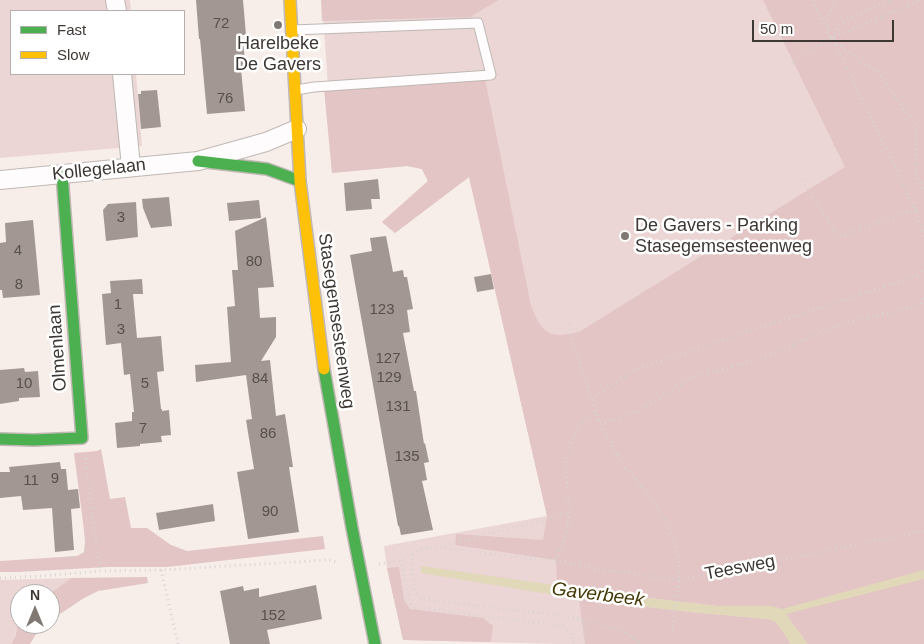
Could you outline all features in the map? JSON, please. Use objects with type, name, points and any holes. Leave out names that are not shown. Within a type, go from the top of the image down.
[{"type":"street","name":"Stasegemsesteenweg","points":[[290,0],[300,181],[321,352],[375,644]]},
{"type":"street","points":[[122,75],[131,167]]},
{"type":"street","name":"Kollegelaan","points":[[0,180],[198,161],[266,142],[297,129]]},
{"type":"street","name":"Kollegelaan","points":[[198,161],[267,169],[300,181]]},
{"type":"street","name":"Olmenlaan","points":[[62,174],[82,438]]},
{"type":"street","points":[[0,439],[82,438]]},
{"type":"lane","points":[[292,30],[478,24],[491,74],[295,90]]},
{"type":"path","points":[[814,0],[915,210],[924,236]]},
{"type":"path","points":[[834,0],[827,19],[832,38],[859,61],[880,72],[890,90],[916,124],[916,173],[924,191]]},
{"type":"path","points":[[832,38],[840,22],[891,0]]},
{"type":"path","points":[[789,67],[802,54],[832,38],[921,0]]},
{"type":"path","points":[[802,180],[838,237],[924,207]]},
{"type":"path","points":[[592,400],[618,379],[639,368],[909,279],[920,273],[924,268]]},
{"type":"path","points":[[600,424],[640,410],[694,376],[740,365],[776,353],[846,322],[896,312],[919,305],[924,299]]},
{"type":"path","points":[[569,324],[600,424],[623,465],[650,496],[667,523],[679,555],[679,580],[673,621],[672,644]]},
{"type":"path","points":[[555,560],[567,534],[569,513],[566,462],[570,446],[578,425],[596,412]]},
{"type":"path","points":[[82,438],[100,571]]},
{"type":"path","points":[[0,578],[100,571],[161,570],[328,560],[360,568],[401,560],[423,548],[442,547],[569,513]]},
{"type":"path","name":"Teesweg","points":[[442,547],[498,555],[555,560],[606,570],[679,580],[924,531]]},
{"type":"path","points":[[413,553],[412,564],[415,592],[422,599],[577,619],[619,630],[633,637],[640,644]]},
{"type":"path","points":[[401,560],[410,601],[414,607],[562,626],[570,632],[574,644]]},
{"type":"path","points":[[161,570],[178,644]]},
{"type":"path","points":[[577,619],[585,628],[585,644]]},
{"type":"shaded area","points":[[0,0],[130,0],[131,10],[10,10],[10,75],[136,75],[142,146],[0,158]]},
{"type":"shaded area","points":[[321,0],[499,0],[470,17],[322,21]]},
{"type":"shaded area","points":[[322,0],[924,0],[924,644],[559,644],[403,640],[384,546],[547,516],[469,177],[395,233],[382,222],[428,181],[422,169],[407,166],[332,173]]},
{"type":"shaded area","points":[[763,0],[924,0],[924,644],[808,644],[782,609],[772,606],[718,606],[557,585],[556,560],[455,545],[456,534],[543,540],[547,516],[469,177],[395,233],[382,222],[428,181],[422,169],[407,166],[332,173],[324,89],[485,79],[531,306],[539,323],[548,332],[560,335],[579,332],[845,167]]},
{"type":"shaded area","points":[[101,449],[110,499],[125,497],[131,528],[147,528],[171,545],[187,551],[323,536],[325,549],[167,567],[108,567],[0,572],[0,561],[77,556],[84,552],[84,530],[74,453]]},
{"type":"shaded area","points":[[399,567],[404,600],[410,609],[483,618],[493,626],[491,642],[403,640],[387,568]]},
{"type":"shaded area","points":[[147,577],[148,583],[98,591],[60,614],[60,586],[71,578]]},
{"type":"shaded area","points":[[71,578],[60,586],[60,584],[10,584],[10,634],[15,634],[11,644],[0,644],[0,580]]},
{"type":"shaded area","points":[[579,599],[768,619],[776,622],[791,644],[585,644]]},
{"type":"shaded area","points":[[16,634],[36,634],[30,644],[11,644]]},
{"type":"water","name":"Gaverbeek","points":[[421,566],[632,596],[718,606],[772,606],[782,609],[924,570],[924,579],[786,614],[808,644],[791,644],[776,622],[768,619],[579,599],[421,573]]},
{"type":"building","points":[[196,0],[243,0],[246,35],[242,35],[246,68],[241,69],[245,111],[207,114]]},
{"type":"building","points":[[157,90],[161,127],[141,129],[138,94],[141,94],[141,91]]},
{"type":"building","points":[[378,179],[380,199],[371,199],[372,209],[346,211],[344,183]]},
{"type":"building","points":[[169,197],[172,226],[151,228],[143,208],[142,199]]},
{"type":"building","points":[[259,200],[261,218],[229,221],[227,203]]},
{"type":"building","points":[[136,202],[138,237],[106,241],[103,210],[108,204]]},
{"type":"building","points":[[266,217],[274,287],[258,288],[260,318],[276,317],[276,337],[261,361],[270,360],[276,416],[285,414],[293,467],[289,467],[299,532],[248,539],[237,472],[254,469],[246,420],[252,419],[246,375],[196,382],[195,365],[231,362],[227,307],[235,306],[232,270],[238,270],[235,231]]},
{"type":"building","points":[[33,220],[40,295],[3,298],[2,290],[0,290],[0,243],[6,242],[5,223]]},
{"type":"building","points":[[386,236],[393,272],[403,270],[404,277],[407,277],[413,309],[407,310],[410,332],[403,333],[429,462],[424,463],[427,480],[422,481],[433,530],[401,535],[350,255],[372,251],[370,238]]},
{"type":"building","points":[[491,274],[494,289],[477,292],[474,277]]},
{"type":"building","points":[[142,279],[143,294],[133,294],[137,338],[161,336],[164,371],[157,372],[161,409],[162,411],[169,410],[171,435],[161,436],[162,442],[117,448],[115,423],[132,421],[132,412],[134,412],[130,374],[124,375],[121,343],[106,345],[102,294],[111,293],[110,281]]},
{"type":"building","points":[[24,368],[25,372],[38,371],[40,397],[19,398],[19,401],[0,404],[0,370]]},
{"type":"building","points":[[60,462],[61,469],[66,469],[68,490],[78,489],[80,508],[71,509],[74,550],[55,552],[52,508],[23,510],[21,496],[0,498],[0,472],[10,472],[9,467]]},
{"type":"building","points":[[213,504],[215,521],[159,530],[156,513]]},
{"type":"building","points":[[316,585],[322,619],[267,630],[270,644],[230,644],[220,591],[243,586],[244,591],[259,588],[259,597]]},
{"type":"traffic: fast","points":[[198,161],[267,169],[300,181]]},
{"type":"traffic: fast","points":[[0,439],[82,438],[62,174]]},
{"type":"traffic: fast","points":[[324,369],[375,644]]},
{"type":"traffic: slow","points":[[290,0],[300,181],[324,369]]},
{"type":"place","name":"Harelbeke De Gavers","points":[[278,25]]},
{"type":"place","name":"De Gavers - Parking Stasegemsesteenweg","points":[[625,236]]}]
